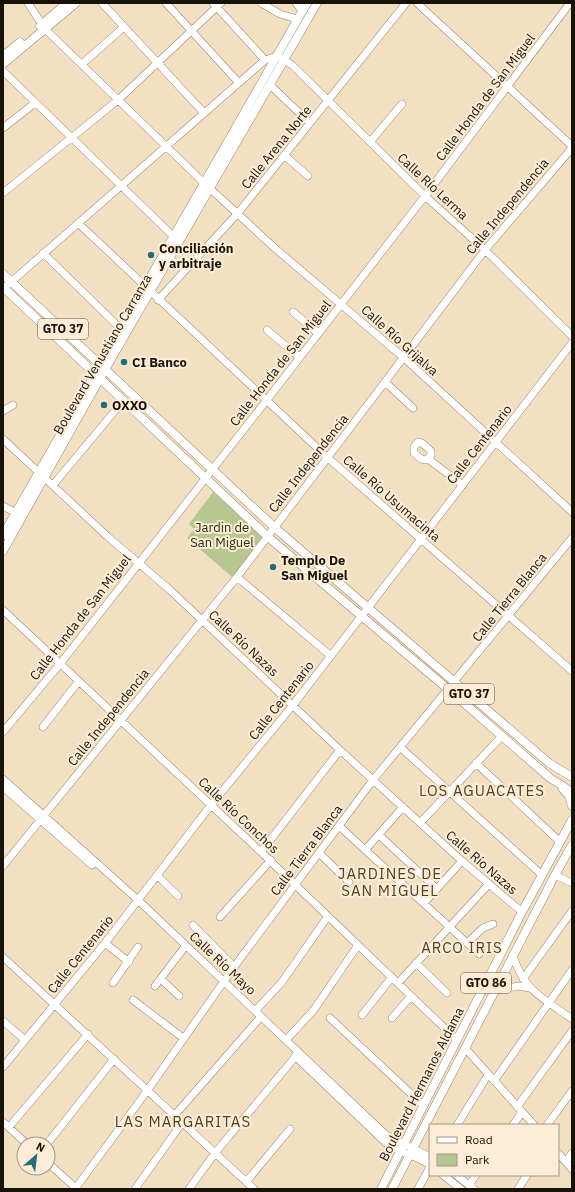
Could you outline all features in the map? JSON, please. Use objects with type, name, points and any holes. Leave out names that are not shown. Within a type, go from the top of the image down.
[{"type":"main road","points":[[3,64],[67,3]]},
{"type":"main road","points":[[3,56],[76,3]]},
{"type":"main road","name":"Boulevard Venustiano Carranza","points":[[103,366],[120,328],[173,236],[207,186],[270,84],[297,19],[307,3]]},
{"type":"main road","name":"Boulevard Venustiano Carranza","points":[[3,550],[42,474],[97,376],[151,293],[207,186],[280,58],[317,3]]},
{"type":"main road","name":"GTO 37","points":[[3,274],[274,527],[549,763],[572,776]]},
{"type":"main road","name":"GTO 37","points":[[3,288],[124,400],[268,537],[561,787],[572,792]]},
{"type":"main road","name":"Boulevard Venustiano Carranza","points":[[3,535],[42,474]]},
{"type":"main road","points":[[561,787],[569,796],[572,806]]},
{"type":"main road","name":"Boulevard Hermanos Aldama","points":[[381,1189],[522,912],[572,819]]},
{"type":"main road","name":"Boulevard Hermanos Aldama","points":[[392,1189],[513,955],[572,845]]},
{"type":"street","name":"Calle Río Grijalva","points":[[28,3],[43,27],[207,186],[277,250],[404,358],[572,512]]},
{"type":"street","points":[[102,3],[204,113]]},
{"type":"street","points":[[166,3],[239,83]]},
{"type":"street","points":[[261,3],[280,14],[297,19]]},
{"type":"street","points":[[296,3],[302,11]]},
{"type":"street","name":"Calle Arena Norte","points":[[158,300],[238,213],[406,3]]},
{"type":"street","points":[[417,3],[572,147]]},
{"type":"street","name":"Calle Honda de San Miguel","points":[[3,732],[60,664],[266,401],[425,196],[570,3]]},
{"type":"street","points":[[3,193],[118,100],[158,63],[217,4],[265,60]]},
{"type":"street","points":[[82,64],[124,27]]},
{"type":"street","points":[[3,288],[12,282],[265,60],[280,58]]},
{"type":"street","name":"Calle Río Lerma","points":[[280,58],[292,64],[425,196],[485,250],[572,336]]},
{"type":"street","points":[[3,71],[173,236]]},
{"type":"street","points":[[270,84],[310,123]]},
{"type":"street","points":[[3,128],[35,102]]},
{"type":"street","points":[[370,142],[402,104]]},
{"type":"street","name":"Calle Independencia","points":[[3,866],[237,577],[485,250],[572,147]]},
{"type":"street","points":[[284,155],[308,176]]},
{"type":"street","name":"Calle Río Usumacinta","points":[[78,223],[158,300],[328,458],[510,615],[572,671]]},
{"type":"street","points":[[44,253],[120,328]]},
{"type":"street","points":[[293,312],[318,333]]},
{"type":"street","points":[[267,330],[299,357]]},
{"type":"street","name":"Calle Centenario","points":[[3,1067],[105,943],[211,805],[331,656],[572,343]]},
{"type":"street","points":[[385,382],[413,408]]},
{"type":"street","points":[[53,485],[124,400]]},
{"type":"street","points":[[3,411],[13,405]]},
{"type":"street","name":"Calle Río Nazas","points":[[3,439],[202,620],[402,807],[522,912]]},
{"type":"street","points":[[428,459],[462,485]]},
{"type":"street","points":[[3,506],[16,513]]},
{"type":"street","name":"Calle Tierra Blanca","points":[[76,1189],[294,884],[373,780],[449,690],[572,538]]},
{"type":"street","points":[[237,577],[331,656]]},
{"type":"street","name":"Calle Río Conchos","points":[[3,610],[78,682],[271,860],[294,884],[457,1040]]},
{"type":"street","points":[[43,727],[78,682]]},
{"type":"street","points":[[420,823],[502,736]]},
{"type":"street","points":[[400,747],[542,875]]},
{"type":"street","points":[[261,852],[340,750]]},
{"type":"street","points":[[476,763],[560,841]]},
{"type":"street","name":"Calle Río Mayo","points":[[3,779],[42,818]]},
{"type":"street","name":"Calle Río Mayo","points":[[3,787],[42,818],[137,901],[223,982],[258,1020],[370,1125],[402,1148],[429,1157]]},
{"type":"street","points":[[366,849],[402,807]]},
{"type":"street","points":[[339,826],[366,849],[479,954]]},
{"type":"street","points":[[379,835],[437,889]]},
{"type":"street","points":[[319,853],[349,882]]},
{"type":"street","points":[[220,918],[271,860]]},
{"type":"street","points":[[424,903],[462,861]]},
{"type":"street","points":[[157,875],[178,896]]},
{"type":"street","points":[[555,875],[572,883]]},
{"type":"street","points":[[398,983],[489,884]]},
{"type":"street","name":"Calle Río Mayo","points":[[137,901],[184,948],[256,1010],[370,1125]]},
{"type":"street","points":[[523,979],[572,911]]},
{"type":"street","points":[[256,1010],[282,982],[328,916]]},
{"type":"street","points":[[467,943],[483,928],[493,924]]},
{"type":"street","points":[[193,925],[234,967]]},
{"type":"street","points":[[105,943],[129,962]]},
{"type":"street","points":[[286,1040],[312,1011],[358,945]]},
{"type":"street","points":[[113,984],[138,947]]},
{"type":"street","points":[[156,986],[184,948]]},
{"type":"street","points":[[513,955],[523,979],[529,988],[572,1019]]},
{"type":"street","points":[[3,957],[254,1189]]},
{"type":"street","points":[[416,963],[447,993]]},
{"type":"street","points":[[458,1124],[572,970]]},
{"type":"street","points":[[362,1016],[392,977]]},
{"type":"street","points":[[161,979],[179,996]]},
{"type":"street","points":[[485,986],[495,990],[519,986],[529,988]]},
{"type":"street","points":[[392,1018],[411,996]]},
{"type":"street","points":[[133,1000],[183,1038]]},
{"type":"street","points":[[330,1018],[423,1105]]},
{"type":"street","points":[[174,1116],[258,1020]]},
{"type":"street","points":[[3,1021],[25,1040]]},
{"type":"street","points":[[513,1124],[520,1109],[572,1031]]},
{"type":"street","points":[[18,1136],[6,1125],[88,1034]]},
{"type":"street","points":[[465,1048],[533,1124]]},
{"type":"street","points":[[190,1189],[215,1153],[296,1056]]},
{"type":"street","points":[[53,1136],[114,1059]]},
{"type":"street","points":[[548,1124],[572,1091]]},
{"type":"street","points":[[135,1189],[182,1123]]},
{"type":"street","points":[[246,1182],[290,1129]]},
{"type":"street","name":"Calle Río Mayo","points":[[412,1151],[429,1165]]},
{"type":"street","points":[[566,1162],[572,1153]]},
{"type":"street","points":[[559,1154],[572,1169]]},
{"type":"street","points":[[418,1189],[429,1168]]},
{"type":"street","points":[[56,1170],[76,1189]]},
{"type":"street","points":[[444,1176],[461,1189]]},
{"type":"street","points":[[457,1176],[472,1187],[476,1176]]},
{"type":"street","points":[[518,1189],[526,1176]]},
{"type":"green space","name":"Jardin de San Miguel","points":[[213,492],[263,536],[232,577],[187,538],[194,529],[189,524]]},
{"type":"place","name":"Conciliación y arbitraje","points":[[151,255]]},
{"type":"place","name":"CI Banco","points":[[124,362]]},
{"type":"place","name":"OXXO","points":[[104,405]]},
{"type":"place","name":"Templo De San Miguel","points":[[273,567]]},
{"type":"district","name":"LOS AGUACATES","points":[[482,791]]},
{"type":"district","name":"JARDINES DE SAN MIGUEL","points":[[390,882]]},
{"type":"district","name":"ARCO IRIS","points":[[462,948]]},
{"type":"district","name":"LAS MARGARITAS","points":[[183,1122]]}]
